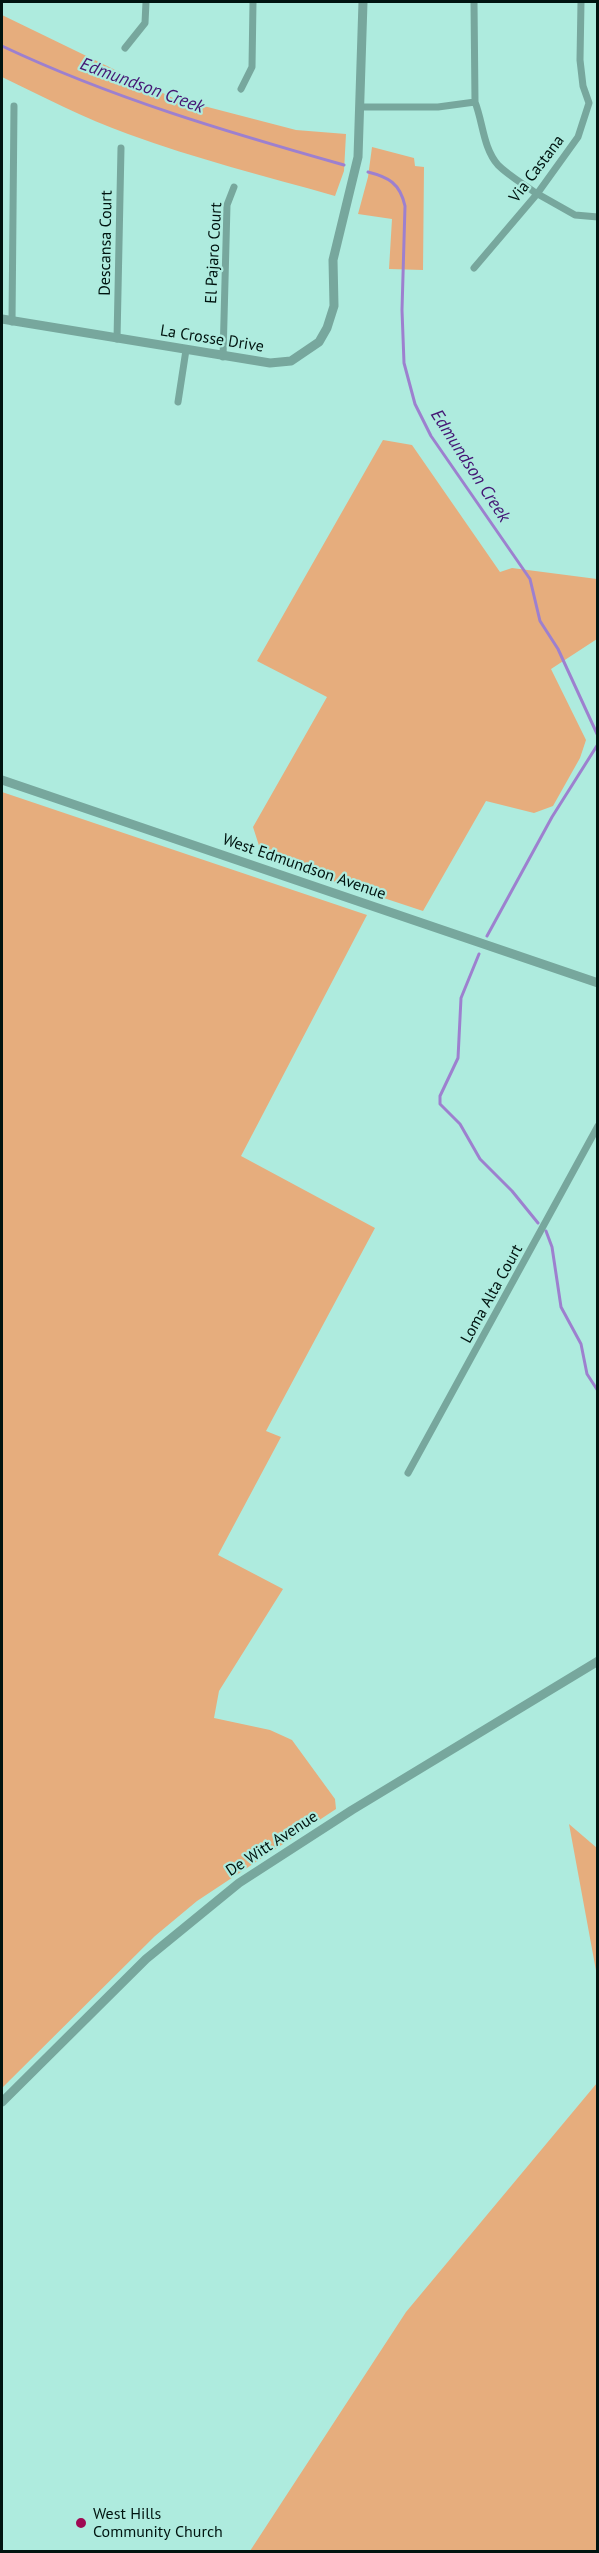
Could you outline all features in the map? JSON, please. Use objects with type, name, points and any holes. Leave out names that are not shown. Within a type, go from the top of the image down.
[{"type":"street","points":[[125,48],[145,23],[146,2]]},
{"type":"street","points":[[241,89],[252,67],[253,2]]},
{"type":"street","name":"La Crosse Drive","points":[[2,319],[270,363],[291,360],[319,342],[327,328],[334,306],[333,260],[356,174],[363,2]]},
{"type":"street","points":[[474,2],[475,102],[490,151],[498,165],[536,194],[575,214],[597,218]]},
{"type":"street","points":[[581,2],[580,60],[583,86],[589,104],[597,102]]},
{"type":"street","points":[[360,107],[438,107],[475,102]]},
{"type":"street","name":"Via Castana","points":[[474,268],[536,194],[578,137],[589,104]]},
{"type":"street","points":[[12,322],[14,106]]},
{"type":"street","name":"Descansa Court","points":[[117,339],[121,148]]},
{"type":"street","name":"El Pajaro Court","points":[[223,357],[227,205],[234,187]]},
{"type":"street","points":[[178,402],[186,350]]},
{"type":"street","name":"West Edmundson Avenue","points":[[2,780],[597,983]]},
{"type":"street","name":"Loma Alta Court","points":[[408,1473],[597,1126]]},
{"type":"street","name":"De Witt Avenue","points":[[2,2102],[147,1959],[239,1883],[352,1810],[597,1661]]},
{"type":"shaded area","points":[[2,15],[173,98],[296,130],[346,134],[344,171],[335,196],[205,159],[128,134],[2,77]]},
{"type":"shaded area","points":[[372,147],[414,158],[415,166],[424,167],[423,270],[389,269],[392,219],[358,214],[368,177]]},
{"type":"shaded area","points":[[383,440],[412,445],[500,572],[512,568],[597,579],[597,639],[551,669],[586,740],[580,758],[553,806],[534,813],[486,801],[423,911],[263,858],[253,827],[327,697],[257,661]]},
{"type":"shaded area","points":[[2,792],[367,915],[241,1156],[375,1228],[266,1431],[281,1437],[218,1555],[283,1589],[219,1691],[214,1718],[270,1730],[292,1740],[335,1799],[336,1809],[197,1901],[155,1936],[2,2088]]},
{"type":"shaded area","points":[[569,1824],[597,1848],[597,1976]]},
{"type":"shaded area","points":[[597,2083],[597,2551],[250,2551],[406,2312]]},
{"type":"waterway","name":"Edmundson Creek","points":[[2,46],[85,82],[170,113],[344,165]]},
{"type":"waterway","name":"Edmundson Creek","points":[[368,172],[392,182],[400,192],[405,206],[402,310],[404,363],[415,404],[431,436],[530,579],[540,621],[558,649],[598,736]]},
{"type":"waterway","points":[[487,936],[552,817],[598,744]]},
{"type":"waterway","points":[[479,954],[461,998],[458,1058],[440,1096],[440,1104],[460,1124],[480,1159],[512,1191],[538,1223]]},
{"type":"waterway","points":[[546,1231],[552,1247],[561,1307],[581,1344],[587,1374],[598,1391]]},
{"type":"place","name":"West Hills Community Church","points":[[81,2523]]}]
